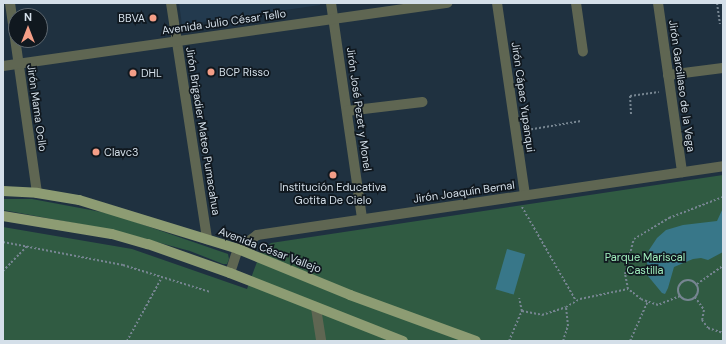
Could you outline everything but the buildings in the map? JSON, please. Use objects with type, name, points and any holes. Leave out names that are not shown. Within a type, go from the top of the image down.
[{"type":"main road","name":"Avenida César Vallejo","points":[[3,191],[37,193],[79,200],[207,239],[238,249],[350,295],[476,341]]},
{"type":"main road","points":[[3,216],[112,234],[148,244],[230,273],[403,341]]},
{"type":"street","name":"Jirón Mama Ocllo","points":[[10,3],[37,193]]},
{"type":"street","name":"Jirón Brigadier Mateo Pumacahua","points":[[171,3],[207,239]]},
{"type":"street","name":"Jirón José Pezet y Monel","points":[[331,3],[362,219]]},
{"type":"street","name":"Avenida Julio César Tello","points":[[3,66],[448,3]]},
{"type":"street","name":"Jirón Cápac Yupanqui","points":[[497,3],[515,132],[520,195]]},
{"type":"street","points":[[576,3],[583,52]]},
{"type":"street","name":"Jirón Garcillaso de la Vega","points":[[658,3],[682,172]]},
{"type":"street","points":[[668,76],[723,68]]},
{"type":"street","points":[[347,111],[422,102]]},
{"type":"street","name":"Jirón Joaquín Bernal","points":[[238,249],[257,235],[723,166]]},
{"type":"street","points":[[230,273],[238,249]]},
{"type":"street","points":[[316,308],[321,341]]},
{"type":"path","points":[[717,3],[720,24]]},
{"type":"path","points":[[631,114],[630,96],[670,90]]},
{"type":"path","points":[[515,132],[581,121]]},
{"type":"path","points":[[520,195],[576,301]]},
{"type":"path","points":[[680,296],[658,305],[641,299],[628,290],[625,274],[634,239],[669,218],[723,197]]},
{"type":"path","points":[[3,242],[123,265],[210,292]]},
{"type":"path","points":[[3,271],[27,246]]},
{"type":"path","points":[[697,284],[723,266]]},
{"type":"path","points":[[127,341],[162,277]]},
{"type":"path","points":[[688,279],[697,284],[698,291],[695,297],[686,300],[680,296],[678,290],[682,281],[688,279]]},
{"type":"path","points":[[522,311],[542,315],[566,307],[580,299],[628,290]]},
{"type":"path","points":[[695,297],[704,310],[702,320],[708,328],[723,334]]},
{"type":"path","points":[[509,341],[522,311],[519,298]]},
{"type":"path","points":[[630,341],[648,301]]},
{"type":"path","points":[[562,341],[568,326],[566,307]]},
{"type":"shaded area","points":[[179,3],[320,3],[320,5],[182,25]]},
{"type":"shaded area","points":[[723,208],[723,252],[708,260],[701,258],[693,259],[674,267],[668,288],[665,294],[662,293],[648,276],[647,262],[649,250],[657,238],[666,230],[683,225],[717,221]]},
{"type":"shaded area","points":[[507,249],[525,254],[514,295],[495,289]]},
{"type":"green space","name":"Parque Mariscal Castilla","points":[[723,175],[723,341],[3,341],[3,227],[132,249],[247,289],[261,251],[271,243]]},
{"type":"green space","points":[[3,199],[32,199],[112,214],[228,254],[229,259],[227,264],[223,264],[190,251],[112,230],[3,210]]},
{"type":"place","name":"BBVA","points":[[153,18]]},
{"type":"place","name":"BCP Risso","points":[[211,72]]},
{"type":"place","name":"DHL","points":[[133,73]]},
{"type":"place","name":"Clavc3","points":[[96,152]]},
{"type":"place","name":"Institución Educativa Gotita De Cielo","points":[[333,175]]}]
